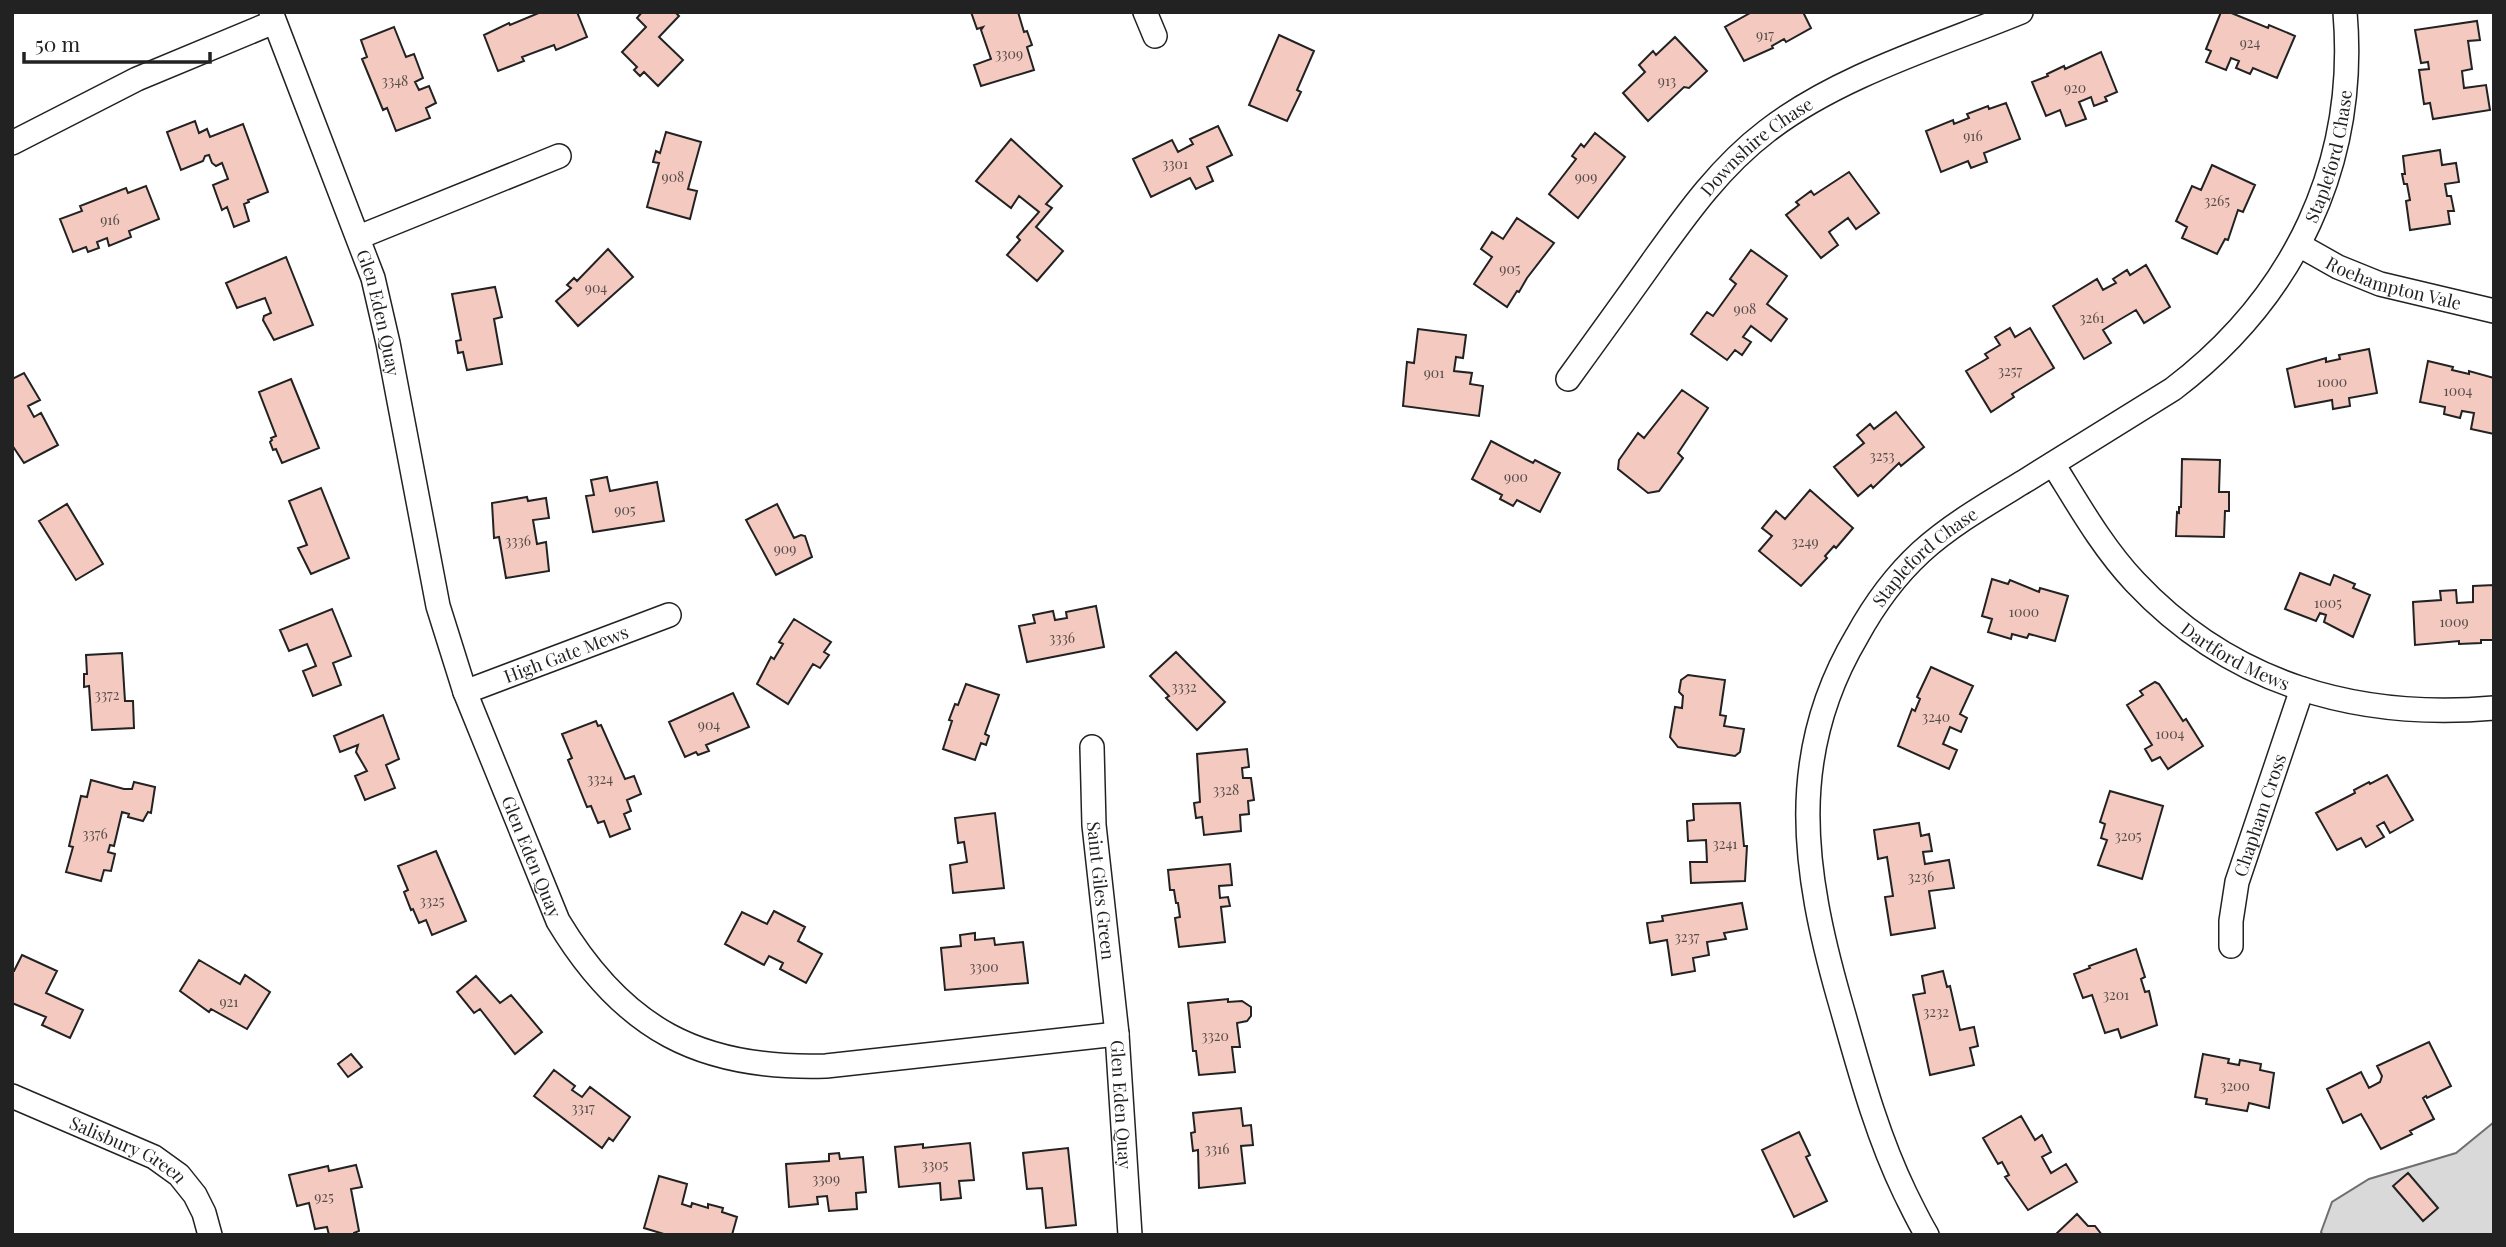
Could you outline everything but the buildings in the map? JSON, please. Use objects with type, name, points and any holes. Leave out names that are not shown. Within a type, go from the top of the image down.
[{"type":"street","points":[[1145,12],[1155,36]]},
{"type":"street","name":"Downshire Chase","points":[[1568,379],[1699,198],[1731,162],[1767,131],[1806,104],[1851,80],[2021,12]]},
{"type":"street","name":"Stapleford Chase","points":[[1927,1235],[1893,1168],[1869,1104],[1825,951],[1813,897],[1807,842],[1808,786],[1814,740],[1828,696],[1846,653],[1869,614],[1890,585],[1920,553],[1954,525],[2173,389],[2206,364],[2265,299],[2312,220],[2329,174],[2339,135],[2346,87],[2348,48],[2345,12]]},
{"type":"street","points":[[12,142],[137,79],[273,17]]},
{"type":"street","name":"Glen Eden Quay","points":[[273,17],[373,278],[438,606],[465,692],[558,921],[578,955],[604,986],[666,1035],[717,1055],[744,1062],[785,1067],[826,1066],[1116,1034],[1130,1235]]},
{"type":"street","points":[[359,237],[559,156]]},
{"type":"street","name":"Roehampton Vale","points":[[2299,245],[2338,267],[2380,284],[2494,311]]},
{"type":"street","name":"Dartford Mews","points":[[2053,464],[2101,541],[2134,581],[2172,617],[2214,649],[2241,665],[2302,689],[2365,704],[2411,709],[2494,708]]},
{"type":"street","name":"High Gate Mews","points":[[465,692],[669,615]]},
{"type":"street","name":"Chapham Cross","points":[[2231,946],[2231,921],[2237,882],[2302,689]]},
{"type":"street","name":"Saint Giles Green","points":[[1092,747],[1094,825],[1116,1034]]},
{"type":"street","name":"Salisbury Green","points":[[12,1096],[154,1157],[179,1175],[195,1195],[204,1213],[210,1235]]},
{"type":"shaded area","points":[[2494,1122],[2494,1235],[2323,1235],[2321,1232],[2332,1202],[2369,1179],[2456,1153]]}]
